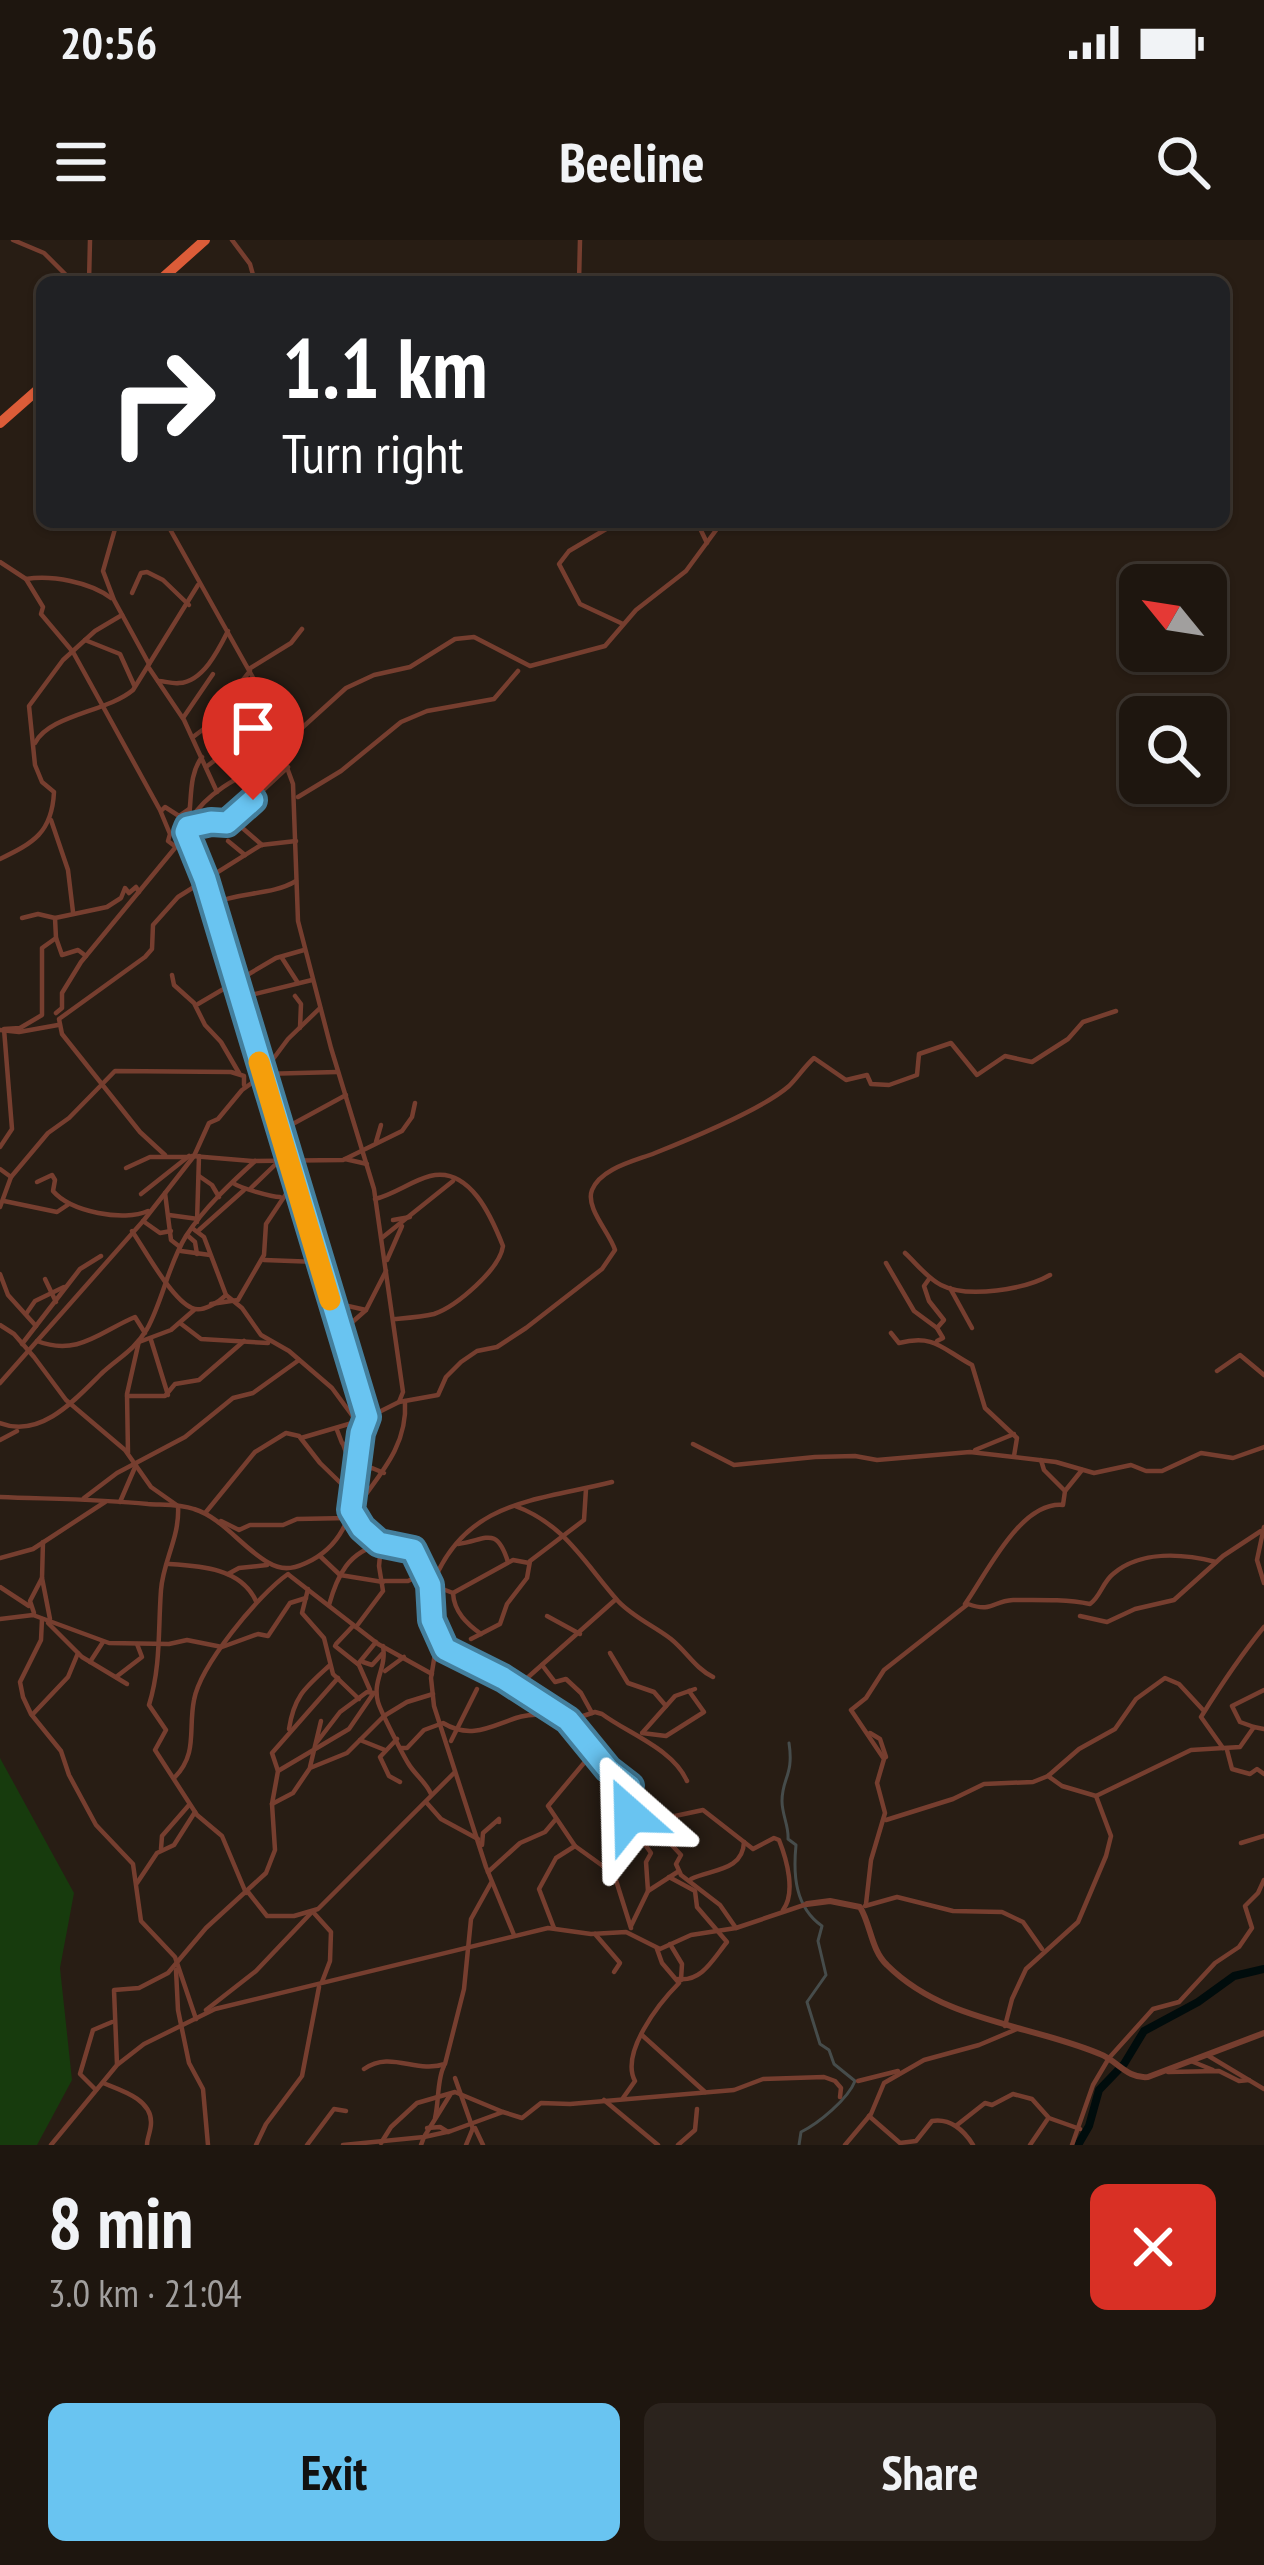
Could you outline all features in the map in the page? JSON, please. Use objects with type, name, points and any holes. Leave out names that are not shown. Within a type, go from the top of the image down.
[{"type":"highway","points":[[165,276],[205,240]]},
{"type":"highway","points":[[0,423],[36,391]]},
{"type":"street","points":[[13,240],[44,253],[68,276]]},
{"type":"street","points":[[89,276],[90,240]]},
{"type":"street","points":[[232,240],[254,276]]},
{"type":"street","points":[[579,276],[580,240]]},
{"type":"street","points":[[115,528],[103,570],[114,600],[148,666],[183,718],[217,793]]},
{"type":"street","points":[[169,528],[249,670],[285,754],[297,803],[296,880],[304,950],[376,1199],[405,1424],[384,1473],[350,1514],[334,1544],[285,1572],[221,1647],[194,1695],[188,1736],[192,1750],[176,1777]]},
{"type":"street","points":[[608,528],[568,551],[560,567],[580,604],[623,624]]},
{"type":"street","points":[[700,528],[706,543]]},
{"type":"street","points":[[282,746],[346,688],[374,675],[410,667],[451,641],[474,637],[530,666],[605,646],[623,624],[686,571],[717,528]]},
{"type":"street","points":[[0,562],[26,579],[43,607],[41,614],[73,652],[161,811],[170,833],[168,842],[176,847]]},
{"type":"street","points":[[132,593],[141,573],[147,572],[164,580],[189,605]]},
{"type":"street","points":[[26,579],[58,578],[114,600]]},
{"type":"street","points":[[33,748],[43,730],[119,701],[135,687],[189,605],[199,579]]},
{"type":"street","points":[[0,859],[33,844],[50,813],[54,792],[40,780],[30,704],[85,640],[122,615]]},
{"type":"street","points":[[193,737],[249,670],[291,643],[302,629]]},
{"type":"street","points":[[158,681],[178,684],[195,677],[228,631]]},
{"type":"street","points":[[85,640],[120,654],[135,687]]},
{"type":"street","points":[[297,803],[301,794],[341,771],[401,722],[421,712],[494,700],[518,671]]},
{"type":"street","points":[[183,718],[213,674]]},
{"type":"street","points":[[206,767],[271,718]]},
{"type":"street","points":[[32,722],[43,730]]},
{"type":"street","points":[[165,1154],[140,1132],[58,1025],[67,984],[176,847],[198,808],[244,771],[285,754]]},
{"type":"street","points":[[188,826],[195,767],[202,757]]},
{"type":"street","points":[[188,826],[232,819],[288,766]]},
{"type":"street","points":[[161,811],[165,807],[182,815],[188,826],[339,1329],[363,1419],[350,1514]]},
{"type":"street","points":[[182,815],[189,809]]},
{"type":"street","points":[[50,813],[68,870],[73,912]]},
{"type":"street","points":[[232,819],[262,844]]},
{"type":"street","points":[[245,855],[231,843],[250,831]]},
{"type":"street","points":[[43,1012],[76,1010],[143,959],[152,949],[156,922],[178,897],[262,844],[298,841]]},
{"type":"street","points":[[212,904],[242,894],[274,891],[296,880]]},
{"type":"street","points":[[22,918],[38,914],[55,918],[110,906],[125,888],[130,892],[136,887],[139,892]]},
{"type":"street","points":[[55,918],[62,955],[78,950],[86,956]]},
{"type":"street","points":[[2,1029],[34,1022],[43,1012],[42,948],[56,938]]},
{"type":"street","points":[[195,1005],[304,950]]},
{"type":"street","points":[[282,958],[298,984]]},
{"type":"street","points":[[172,975],[178,991],[195,1005],[239,1067],[244,1088]]},
{"type":"street","points":[[239,998],[313,980]]},
{"type":"street","points":[[295,996],[301,1004],[300,1028]]},
{"type":"street","points":[[25,1347],[37,1341],[142,1222],[193,1156],[207,1126],[320,1008]]},
{"type":"street","points":[[204,1513],[257,1450],[286,1433],[301,1438],[337,1430],[402,1402],[438,1395],[446,1377],[461,1362],[515,1336],[602,1269],[614,1250],[590,1203],[601,1178],[762,1103],[788,1087],[814,1058],[846,1080],[867,1075],[872,1084],[890,1085],[919,1073],[919,1053],[951,1042],[977,1075],[1005,1057],[1032,1062],[1068,1039],[1083,1022],[1116,1011]]},
{"type":"street","points":[[2,1029],[15,1033],[58,1025]]},
{"type":"street","points":[[0,1147],[12,1129],[11,1078],[2,1029]]},
{"type":"street","points":[[69,1204],[58,1212],[2,1204],[11,1177],[115,1071],[322,1075],[340,1071]]},
{"type":"street","points":[[278,1132],[346,1096]]},
{"type":"street","points":[[345,1159],[359,1147],[406,1127],[415,1102]]},
{"type":"street","points":[[376,1142],[381,1125]]},
{"type":"street","points":[[126,1168],[165,1154],[279,1162],[345,1159],[367,1164]]},
{"type":"street","points":[[193,1156],[199,1176],[194,1227],[197,1254]]},
{"type":"street","points":[[141,1194],[193,1156]]},
{"type":"street","points":[[0,1440],[40,1423],[129,1355],[145,1333],[194,1227],[255,1161]]},
{"type":"street","points":[[194,1227],[214,1220],[279,1162]]},
{"type":"street","points":[[294,1181],[304,1162]]},
{"type":"street","points":[[0,1168],[11,1177]]},
{"type":"street","points":[[37,1182],[53,1176],[53,1191],[69,1204],[132,1217],[150,1210]]},
{"type":"street","points":[[199,1176],[219,1197]]},
{"type":"street","points":[[376,1199],[402,1192],[429,1176],[456,1180],[479,1197],[503,1243],[502,1257],[479,1282],[438,1312],[395,1319]]},
{"type":"street","points":[[383,1237],[456,1180]]},
{"type":"street","points":[[233,1183],[300,1199]]},
{"type":"street","points":[[165,1192],[171,1240],[180,1249],[211,1256]]},
{"type":"street","points":[[211,1304],[233,1302],[243,1292],[261,1260],[266,1224],[275,1215],[280,1197]]},
{"type":"street","points":[[169,1215],[185,1218],[194,1227],[226,1295],[261,1335],[299,1360],[363,1419]]},
{"type":"street","points":[[185,1218],[194,1227]]},
{"type":"street","points":[[393,1220],[407,1219]]},
{"type":"street","points":[[339,1329],[366,1310],[407,1219]]},
{"type":"street","points":[[142,1222],[160,1233],[171,1231]]},
{"type":"street","points":[[138,1240],[142,1222]]},
{"type":"street","points":[[132,1232],[165,1282],[194,1310]]},
{"type":"street","points":[[905,1253],[950,1288],[994,1292],[1034,1284],[1050,1275]]},
{"type":"street","points":[[0,1382],[82,1267],[101,1256]]},
{"type":"street","points":[[261,1260],[318,1262]]},
{"type":"street","points":[[886,1263],[914,1311],[943,1337],[937,1341]]},
{"type":"street","points":[[930,1277],[924,1286],[926,1295],[944,1320],[937,1328]]},
{"type":"street","points":[[1,1278],[8,1295],[36,1326]]},
{"type":"street","points":[[45,1280],[56,1302]]},
{"type":"street","points":[[26,1313],[35,1301],[68,1286]]},
{"type":"street","points":[[950,1288],[972,1328]]},
{"type":"street","points":[[139,1342],[151,1340],[194,1310],[226,1295]]},
{"type":"street","points":[[339,1329],[346,1307],[366,1310]]},
{"type":"street","points":[[37,1341],[89,1343],[135,1317],[145,1333]]},
{"type":"street","points":[[180,1323],[201,1339],[268,1343]]},
{"type":"street","points":[[0,1325],[25,1347],[69,1403],[128,1454],[152,1487],[178,1506]]},
{"type":"street","points":[[890,1333],[900,1343],[923,1338],[937,1341],[946,1352],[974,1367],[985,1408],[1015,1434],[1018,1442],[1013,1458]]},
{"type":"street","points":[[151,1340],[168,1395]]},
{"type":"street","points":[[168,1395],[176,1384],[200,1380],[244,1341]]},
{"type":"street","points":[[128,1454],[127,1396],[139,1342]]},
{"type":"street","points":[[1217,1371],[1240,1355],[1264,1375]]},
{"type":"street","points":[[83,1498],[185,1437],[234,1397],[253,1393],[299,1360]]},
{"type":"street","points":[[127,1396],[168,1395]]},
{"type":"street","points":[[0,1423],[22,1428]]},
{"type":"street","points":[[337,1430],[351,1473],[357,1477]]},
{"type":"street","points":[[970,1452],[1015,1434]]},
{"type":"street","points":[[301,1438],[354,1496]]},
{"type":"street","points":[[343,1444],[359,1450]]},
{"type":"street","points":[[693,1444],[734,1466],[802,1458],[877,1460],[970,1452],[1100,1473],[1133,1465],[1146,1472],[1162,1472],[1202,1453],[1233,1457],[1264,1447]]},
{"type":"street","points":[[1041,1460],[1044,1470],[1065,1491]]},
{"type":"street","points":[[120,1502],[136,1465]]},
{"type":"street","points":[[357,1477],[372,1468],[384,1473]]},
{"type":"street","points":[[1082,1470],[1065,1491],[1061,1506],[1043,1508],[1014,1531],[1000,1556],[988,1563],[965,1604],[934,1634],[884,1670],[866,1698],[851,1708],[883,1761],[877,1783],[885,1806],[884,1821],[863,1905],[877,1951],[888,1967],[948,2005],[1109,2058],[1139,2078],[1264,2033]]},
{"type":"street","points":[[431,1587],[454,1544],[479,1520],[612,1482]]},
{"type":"street","points":[[431,1587],[453,1593],[508,1562],[529,1563],[585,1517],[586,1488]]},
{"type":"street","points":[[0,1497],[178,1506],[239,1530],[350,1514]]},
{"type":"street","points":[[0,1558],[43,1542],[108,1501]]},
{"type":"street","points":[[178,1506],[177,1535],[161,1588],[161,1644],[149,1707],[166,1730],[155,1750],[195,1812],[222,1836],[247,1892],[267,1916],[312,1912]]},
{"type":"street","points":[[515,1506],[566,1537],[616,1599],[713,1677]]},
{"type":"street","points":[[350,1514],[382,1545]]},
{"type":"street","points":[[213,1517],[244,1547],[307,1587],[381,1647],[431,1674]]},
{"type":"street","points":[[1081,1616],[1107,1622],[1174,1600],[1262,1529]]},
{"type":"street","points":[[1262,1529],[1257,1560],[1264,1583]]},
{"type":"street","points":[[329,1605],[340,1575],[368,1534]]},
{"type":"street","points":[[454,1544],[487,1536],[498,1543],[508,1562]]},
{"type":"street","points":[[43,1542],[41,1640],[20,1682],[32,1715],[58,1746],[96,1825],[133,1864],[141,1921],[175,1957],[189,2062],[203,2089],[208,2145]]},
{"type":"street","points":[[329,1653],[383,1592],[382,1545]]},
{"type":"street","points":[[356,1553],[382,1545],[410,1548],[431,1587],[431,1616],[445,1649],[518,1687],[566,1720],[660,1819],[669,1842],[681,1855],[676,1864],[679,1871],[721,1906],[736,1928]]},
{"type":"street","points":[[965,1604],[985,1609],[1012,1600],[1046,1604],[1066,1599],[1092,1604],[1109,1577],[1137,1562],[1170,1554],[1216,1562]]},
{"type":"street","points":[[320,1556],[340,1575],[382,1582],[408,1581],[425,1573]]},
{"type":"street","points":[[471,1639],[500,1624],[507,1604],[528,1577],[529,1563]]},
{"type":"street","points":[[168,1564],[220,1569],[251,1591],[256,1603]]},
{"type":"street","points":[[228,1574],[270,1564]]},
{"type":"street","points":[[28,1606],[42,1578]]},
{"type":"street","points":[[307,1587],[303,1615],[323,1636],[338,1678],[358,1699]]},
{"type":"street","points":[[0,1588],[44,1619],[91,1662],[127,1684]]},
{"type":"street","points":[[453,1593],[467,1624],[481,1634]]},
{"type":"street","points":[[3,1618],[23,1614],[44,1619],[103,1642],[188,1640],[221,1647],[270,1634],[290,1603],[305,1598]]},
{"type":"street","points":[[518,1687],[616,1599]]},
{"type":"street","points":[[3,1618],[18,1606],[28,1606]]},
{"type":"street","points":[[547,1616],[580,1634]]},
{"type":"street","points":[[1264,1627],[1225,1676],[1202,1720],[1225,1750],[1232,1769],[1247,1774],[1257,1769],[1264,1774]]},
{"type":"street","points":[[437,1633],[433,1694],[454,1780],[514,1935]]},
{"type":"street","points":[[91,1662],[103,1642]]},
{"type":"street","points":[[115,1678],[142,1657],[137,1644]]},
{"type":"street","points":[[335,1646],[360,1663],[372,1665],[381,1647]]},
{"type":"street","points":[[360,1663],[381,1647]]},
{"type":"street","points":[[381,1647],[383,1673]]},
{"type":"street","points":[[32,1715],[68,1677],[79,1651]]},
{"type":"street","points":[[435,1659],[454,1652]]},
{"type":"street","points":[[610,1653],[628,1683],[654,1692],[666,1706]]},
{"type":"street","points":[[278,1771],[351,1727],[376,1682],[404,1657]]},
{"type":"street","points":[[360,1663],[406,1761],[429,1787],[428,1800],[440,1820],[478,1839]]},
{"type":"street","points":[[289,1729],[297,1695],[331,1664]]},
{"type":"street","points":[[541,1664],[555,1682],[566,1679],[576,1687],[592,1713],[640,1735],[677,1766],[687,1781]]},
{"type":"street","points":[[117,2065],[115,1989],[139,1988],[176,1965],[206,1928],[266,1874],[274,1854],[272,1804],[278,1771],[272,1754],[338,1678]]},
{"type":"street","points":[[884,1821],[984,1784],[1033,1782],[1048,1775],[1079,1749],[1114,1730],[1136,1699],[1163,1678],[1179,1684],[1204,1711]]},
{"type":"street","points":[[449,1746],[477,1689]]},
{"type":"street","points":[[692,1690],[704,1712],[666,1736],[640,1735],[675,1696],[692,1690]]},
{"type":"street","points":[[1264,1690],[1232,1706],[1240,1722],[1264,1729]]},
{"type":"street","points":[[314,1747],[339,1715],[373,1693]]},
{"type":"street","points":[[309,1768],[347,1753],[384,1716],[433,1694]]},
{"type":"street","points":[[401,1748],[410,1746],[424,1730],[443,1723],[457,1731],[497,1727],[536,1714],[566,1720],[592,1713]]},
{"type":"street","points":[[339,1715],[351,1727]]},
{"type":"street","points":[[272,1804],[296,1790],[309,1768],[321,1720]]},
{"type":"street","points":[[1048,1775],[1062,1786],[1096,1796],[1191,1750],[1225,1750],[1246,1743],[1254,1727]]},
{"type":"street","points":[[397,1739],[380,1757],[384,1768],[400,1782]]},
{"type":"street","points":[[359,1740],[385,1750]]},
{"type":"street","points":[[594,1750],[548,1804],[572,1846],[592,1854],[614,1874],[630,1930],[657,1948],[662,1963],[679,1980]]},
{"type":"street","points":[[199,2017],[251,1976],[428,1800],[454,1780]]},
{"type":"street","points":[[630,1786],[623,1795],[624,1804],[651,1852],[646,1861],[648,1891],[630,1930]]},
{"type":"street","points":[[1005,2023],[1029,1965],[1042,1948],[1078,1922],[1112,1841],[1096,1796]]},
{"type":"street","points":[[137,1883],[161,1850],[162,1836],[190,1803]]},
{"type":"street","points":[[660,1819],[705,1811],[754,1850]]},
{"type":"street","points":[[161,1850],[174,1845],[195,1812]]},
{"type":"street","points":[[488,1872],[556,1819]]},
{"type":"street","points":[[481,1851],[483,1834],[499,1822]]},
{"type":"street","points":[[1240,1843],[1264,1837]]},
{"type":"street","points":[[691,1880],[730,1867],[742,1854],[774,1838],[782,1845],[790,1898],[779,1914]]},
{"type":"street","points":[[742,1854],[744,1842]]},
{"type":"street","points":[[554,1928],[539,1889],[556,1858],[572,1846]]},
{"type":"street","points":[[648,1891],[679,1871]]},
{"type":"street","points":[[669,1877],[695,1892],[697,1907],[727,1942],[707,1970],[679,1980]]},
{"type":"street","points":[[1072,2145],[1093,2085],[1109,2058],[1153,2009],[1179,2002],[1215,1963],[1248,1937],[1252,1928],[1245,1906],[1264,1880]]},
{"type":"street","points":[[435,2118],[441,2097],[439,2079],[457,2029],[472,1913],[492,1881]]},
{"type":"street","points":[[657,1948],[807,1904],[863,1905],[897,1897],[953,1911],[1002,1912],[1023,1922],[1042,1948]]},
{"type":"street","points":[[256,2145],[302,2076],[320,1985],[329,1965],[331,1932],[312,1912]]},
{"type":"street","points":[[51,2145],[117,2065],[144,2044],[226,2005],[514,1935],[554,1928],[596,1934],[630,1930]]},
{"type":"street","points":[[596,1934],[620,1963],[614,1972]]},
{"type":"street","points":[[623,2098],[634,2082],[631,2056],[650,2015],[679,1980],[682,1964],[670,1944]]},
{"type":"street","points":[[176,1965],[199,2017]]},
{"type":"street","points":[[96,2090],[80,2074],[92,2033],[113,2021]]},
{"type":"street","points":[[858,2081],[1017,2029]]},
{"type":"street","points":[[643,2036],[705,2092]]},
{"type":"street","points":[[1204,2054],[1264,2089]]},
{"type":"street","points":[[1191,2060],[1239,2081],[1249,2080]]},
{"type":"street","points":[[364,2069],[379,2061],[410,2063],[428,2070],[444,2066]]},
{"type":"street","points":[[845,2145],[869,2116],[882,2085],[903,2070]]},
{"type":"street","points":[[1162,2071],[1219,2071]]},
{"type":"street","points":[[381,2143],[418,2103],[450,2094],[519,2119],[541,2102],[740,2089],[760,2080],[824,2077],[839,2084],[840,2097]]},
{"type":"street","points":[[455,2078],[484,2145]]},
{"type":"street","points":[[103,2083],[134,2096],[144,2106],[152,2122],[147,2145]]},
{"type":"street","points":[[422,2145],[427,2128],[442,2113],[450,2094]]},
{"type":"street","points":[[957,2126],[985,2103],[992,2105],[1011,2094],[1032,2099],[1049,2118],[1080,2128]]},
{"type":"street","points":[[604,2100],[658,2145]]},
{"type":"street","points":[[307,2145],[334,2109],[346,2110]]},
{"type":"street","points":[[678,2145],[695,2130],[697,2109]]},
{"type":"street","points":[[344,2145],[424,2137],[473,2126],[503,2112]]},
{"type":"street","points":[[869,2116],[898,2143],[919,2142],[933,2120],[946,2120],[973,2145]]},
{"type":"street","points":[[1030,2145],[1049,2118]]},
{"type":"street","points":[[466,2145],[473,2126]]},
{"type":"street","points":[[427,2128],[448,2132]]},
{"type":"green space","points":[[0,1758],[74,1893],[60,1968],[72,2080],[37,2145],[0,2145]]},
{"type":"waterway","points":[[789,1743],[783,1811],[788,1839],[796,1845],[801,1900],[822,1926],[818,1941],[826,1975],[807,2002],[820,2044],[855,2081],[832,2110],[801,2132],[799,2145]]},
{"type":"waterway","points":[[1078,2145],[1099,2090],[1124,2064],[1144,2031],[1234,1976],[1264,1969]]},
{"type":"slow traffic","points":[[259,1062],[330,1300]]},
{"type":"route","points":[[253,800],[227,823],[188,827],[186,832],[205,879],[367,1417],[351,1510],[371,1538],[413,1550],[430,1585],[431,1616],[447,1651],[503,1678],[568,1720],[608,1769],[630,1786],[623,1796],[630,1815]]}]
